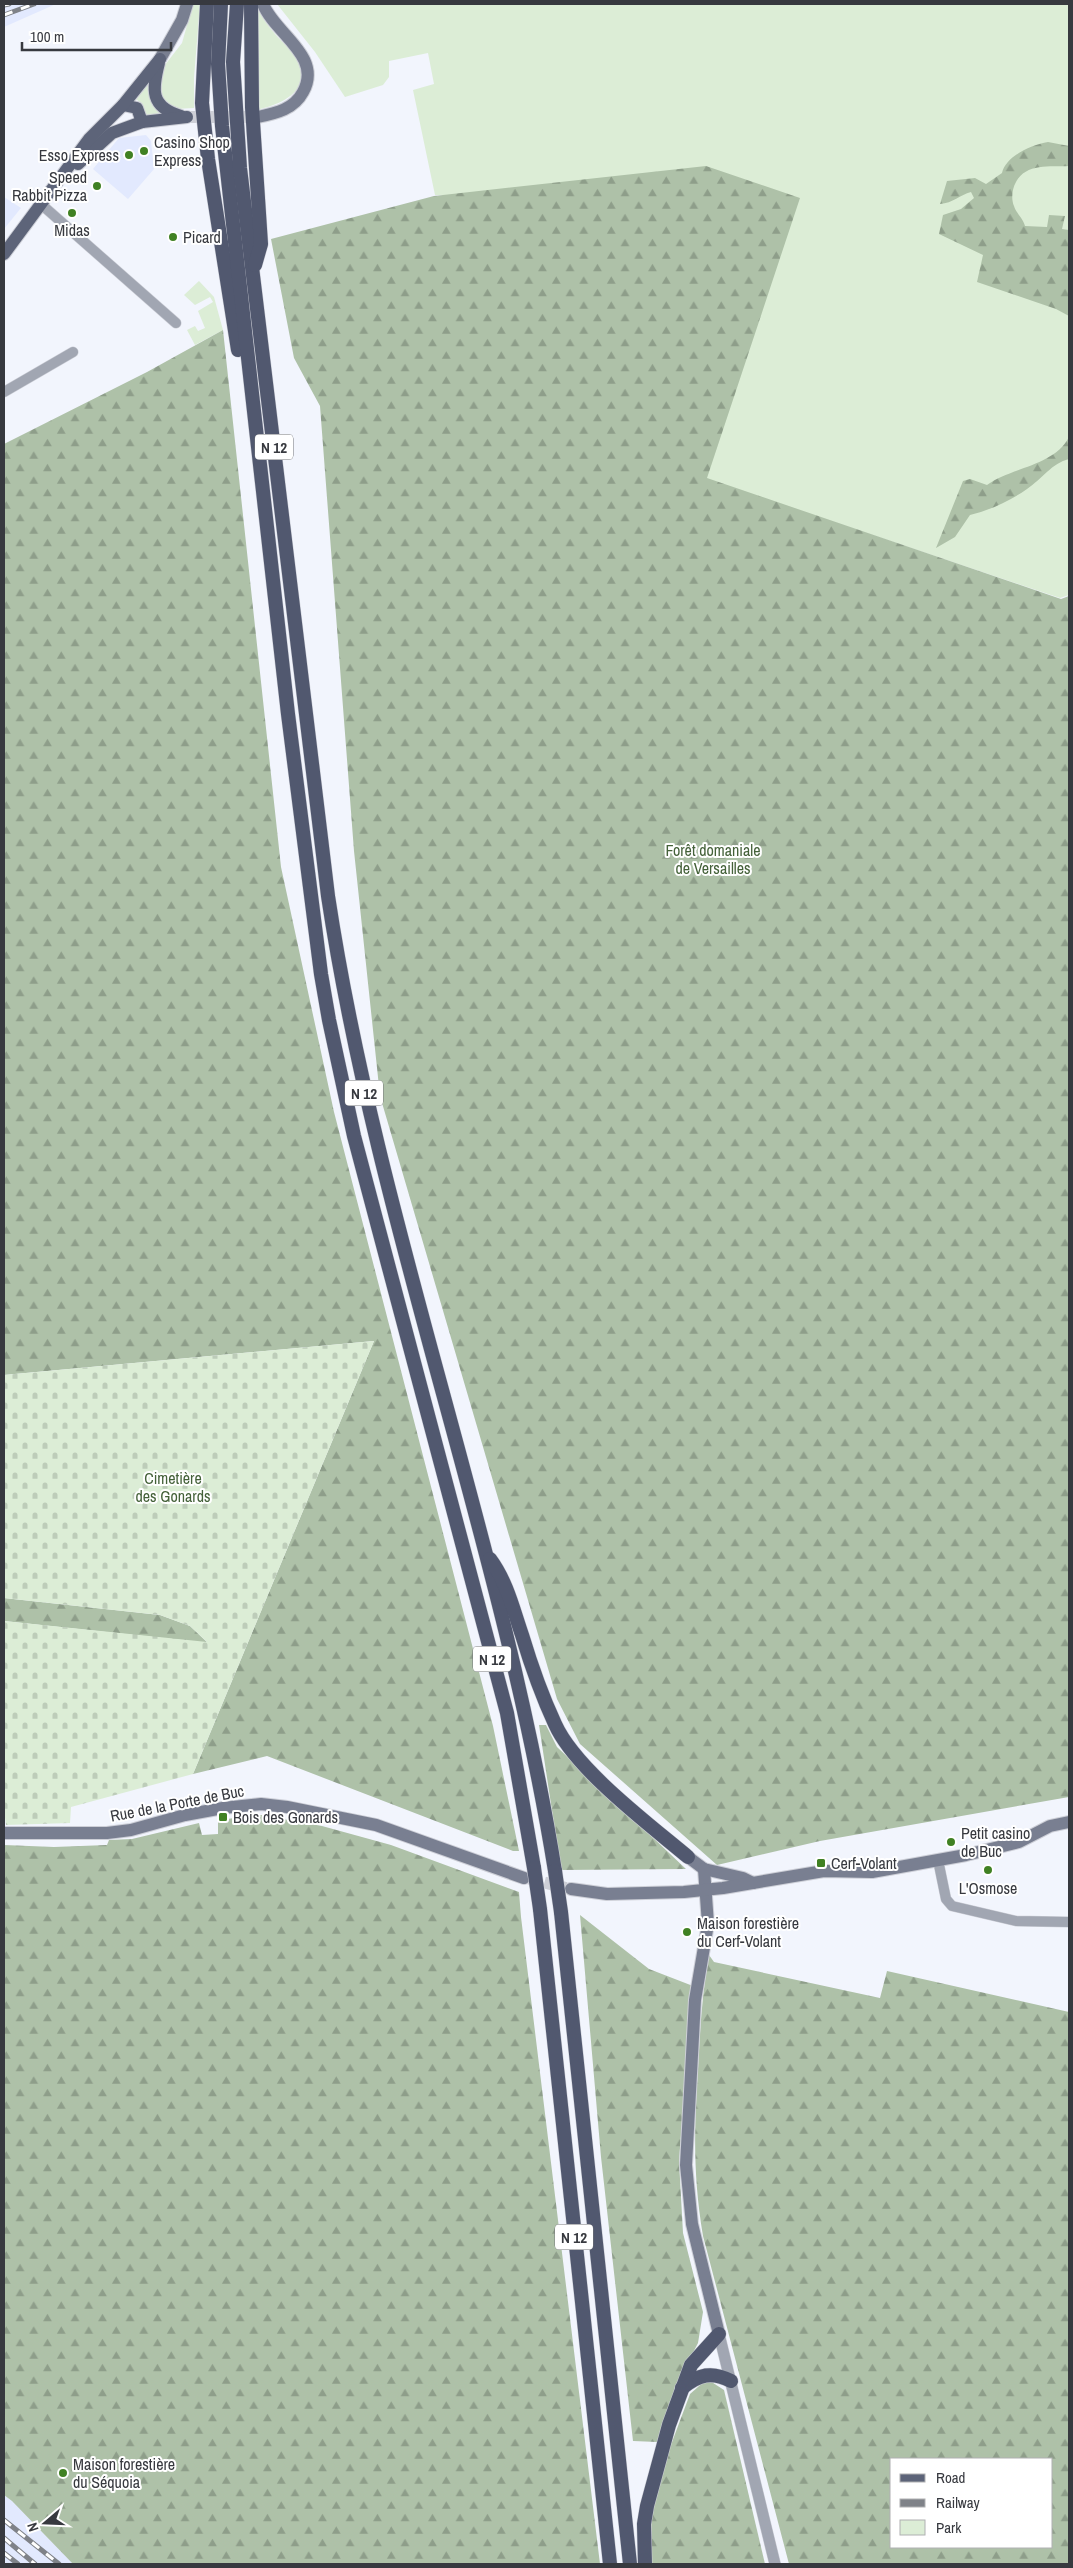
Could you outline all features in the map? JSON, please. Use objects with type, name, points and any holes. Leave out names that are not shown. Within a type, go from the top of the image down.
[{"type":"highway","points":[[207,4],[202,103],[208,159],[242,378],[252,399]]},
{"type":"highway","name":"N 12","points":[[221,4],[218,64],[222,126],[289,724],[321,974],[354,1136],[507,1713],[529,1873],[540,1909],[610,2564]]},
{"type":"highway","name":"N 12","points":[[237,4],[233,62],[234,100],[297,642],[340,971],[374,1135],[525,1707],[555,1871],[561,1912],[630,2564]]},
{"type":"highway","points":[[250,4],[252,107],[261,244],[253,270]]},
{"type":"highway","points":[[485,1553],[502,1576],[552,1717],[567,1746],[579,1760],[639,1817],[688,1857]]},
{"type":"highway","points":[[645,2564],[644,2524],[652,2483],[682,2388],[691,2365],[719,2334]]},
{"type":"highway","points":[[682,2388],[699,2376],[707,2374],[719,2375],[731,2381]]},
{"type":"main road","points":[[4,254],[89,139],[123,105],[160,59],[182,20],[187,4]]},
{"type":"main road","points":[[258,117],[284,110],[294,104],[306,88],[309,76],[306,60],[271,19],[264,4]]},
{"type":"main road","points":[[61,179],[104,138],[112,133],[142,122],[187,117],[166,110],[159,104],[155,95],[154,85],[160,59]]},
{"type":"main road","points":[[123,105],[138,108],[142,122]]},
{"type":"main road","name":"Rue de la Porte de Buc","points":[[4,1833],[108,1833],[131,1830],[204,1811],[244,1805],[270,1805],[376,1825],[529,1873]]},
{"type":"main road","points":[[571,1889],[616,1894],[707,1890],[824,1871],[872,1872],[1019,1842],[1050,1826],[1069,1822]]},
{"type":"main road","points":[[688,1857],[704,1869],[743,1878],[753,1884]]},
{"type":"main road","points":[[704,1869],[708,1924],[695,2000],[686,2165],[692,2224],[719,2334]]},
{"type":"street","points":[[42,205],[176,323]]},
{"type":"street","points":[[4,392],[73,352]]},
{"type":"street","points":[[938,1860],[946,1899],[952,1906],[1016,1921],[1069,1922]]},
{"type":"street","points":[[719,2334],[775,2564]]},
{"type":"shaded area","points":[[4,4],[56,4],[4,27]]},
{"type":"shaded area","name":"Esso Express","points":[[146,135],[151,141],[154,169],[128,199],[93,169],[119,138]]},
{"type":"shaded area","points":[[4,197],[21,208],[4,229]]},
{"type":"shaded area","points":[[4,2495],[12,2501],[73,2564],[4,2564]]},
{"type":"green space","points":[[193,4],[200,4],[194,78],[194,108],[175,109],[160,98],[161,70],[182,43]]},
{"type":"green space","points":[[277,4],[1069,4],[1069,595],[1060,598],[706,479],[472,195],[435,195],[413,90],[434,84],[428,53],[389,61],[389,77],[383,85],[345,97],[315,52]]},
{"type":"green space","points":[[255,5],[269,27],[295,56],[301,74],[300,83],[290,96],[274,105],[256,110]]},
{"type":"green space","points":[[151,74],[166,115],[147,118],[142,104],[136,99]]},
{"type":"green space","points":[[1048,142],[1069,146],[1069,166],[1039,167],[1026,172],[1020,176],[1015,185],[1012,200],[1025,226],[1047,227],[1049,215],[1065,216],[1062,229],[1069,230],[1069,316],[1056,309],[977,282],[983,255],[939,234],[943,215],[961,209],[974,198],[971,192],[940,204],[947,181],[975,178],[986,184],[1002,173],[1008,161],[1020,152]]},
{"type":"green space","name":"Forêt domaniale de Versailles","points":[[706,166],[800,198],[707,478],[1061,599],[1069,596],[1069,1797],[820,1841],[717,1865],[580,1744],[557,1699],[380,1096],[354,851],[320,406],[294,358],[271,239],[434,196]]},
{"type":"green space","points":[[199,281],[214,297],[223,330],[195,345],[187,330],[195,326],[198,331],[205,328],[198,311],[213,302],[210,297],[195,305],[184,295]]},
{"type":"green space","points":[[223,330],[281,867],[334,1112],[493,1726],[519,1851],[513,1851],[267,1756],[193,1774],[374,1341],[4,1375],[4,444],[147,372]]},
{"type":"green space","points":[[1069,437],[1069,459],[1057,464],[1014,497],[992,508],[970,515],[955,537],[936,548],[963,481],[970,479],[987,485],[1043,460],[1062,447]]},
{"type":"green space","name":"Cimetière des Gonards","points":[[374,1341],[193,1774],[71,1807],[70,1823],[6,1825],[4,1810],[4,1621],[207,1642],[190,1626],[160,1615],[4,1598],[4,1375]]},
{"type":"green space","points":[[4,1598],[160,1615],[190,1626],[208,1643],[4,1621]]},
{"type":"green space","points":[[539,1725],[546,1725],[557,1747],[686,1869],[561,1870]]},
{"type":"green space","points":[[261,1815],[322,1826],[391,1845],[519,1892],[600,2564],[73,2564],[4,2495],[4,1845],[54,1847],[107,1845],[109,1840],[132,1839],[199,1823],[202,1835],[218,1834],[218,1820]]},
{"type":"green space","points":[[580,1915],[649,1969],[693,1986],[679,2161],[683,2233],[703,2312],[698,2343],[681,2376],[657,2442],[633,2441],[601,2157]]},
{"type":"green space","points":[[709,1955],[714,1962],[880,1998],[887,1971],[1069,2012],[1069,2564],[789,2564],[703,2236],[697,2193],[695,2153],[703,1998]]},
{"type":"green space","points":[[707,2379],[724,2390],[765,2564],[652,2564],[651,2516],[669,2450],[690,2394]]},
{"type":"tunnel","points":[[187,117],[258,117]]},
{"type":"tunnel","points":[[527,1878],[566,1888]]},
{"type":"railway","points":[[4,5],[9,4]]},
{"type":"railway","points":[[4,15],[34,4]]},
{"type":"railway","points":[[4,2520],[59,2564]]},
{"type":"railway","points":[[4,2538],[35,2564]]},
{"type":"railway","points":[[4,2553],[18,2564]]},
{"type":"place","name":"Casino Shop Express","points":[[144,151]]},
{"type":"place","name":"Esso Express","points":[[129,155]]},
{"type":"place","name":"Speed Rabbit Pizza","points":[[97,186]]},
{"type":"place","name":"Midas","points":[[72,213]]},
{"type":"place","name":"Picard","points":[[173,237]]},
{"type":"place","name":"Bois des Gonards","points":[[223,1817]]},
{"type":"place","name":"Petit casino de Buc","points":[[951,1842]]},
{"type":"place","name":"Cerf-Volant","points":[[821,1863]]},
{"type":"place","name":"L'Osmose","points":[[988,1870]]},
{"type":"place","name":"Maison forestière du Cerf-Volant","points":[[687,1932]]},
{"type":"place","name":"Maison forestière du Séquoia","points":[[63,2473]]}]
